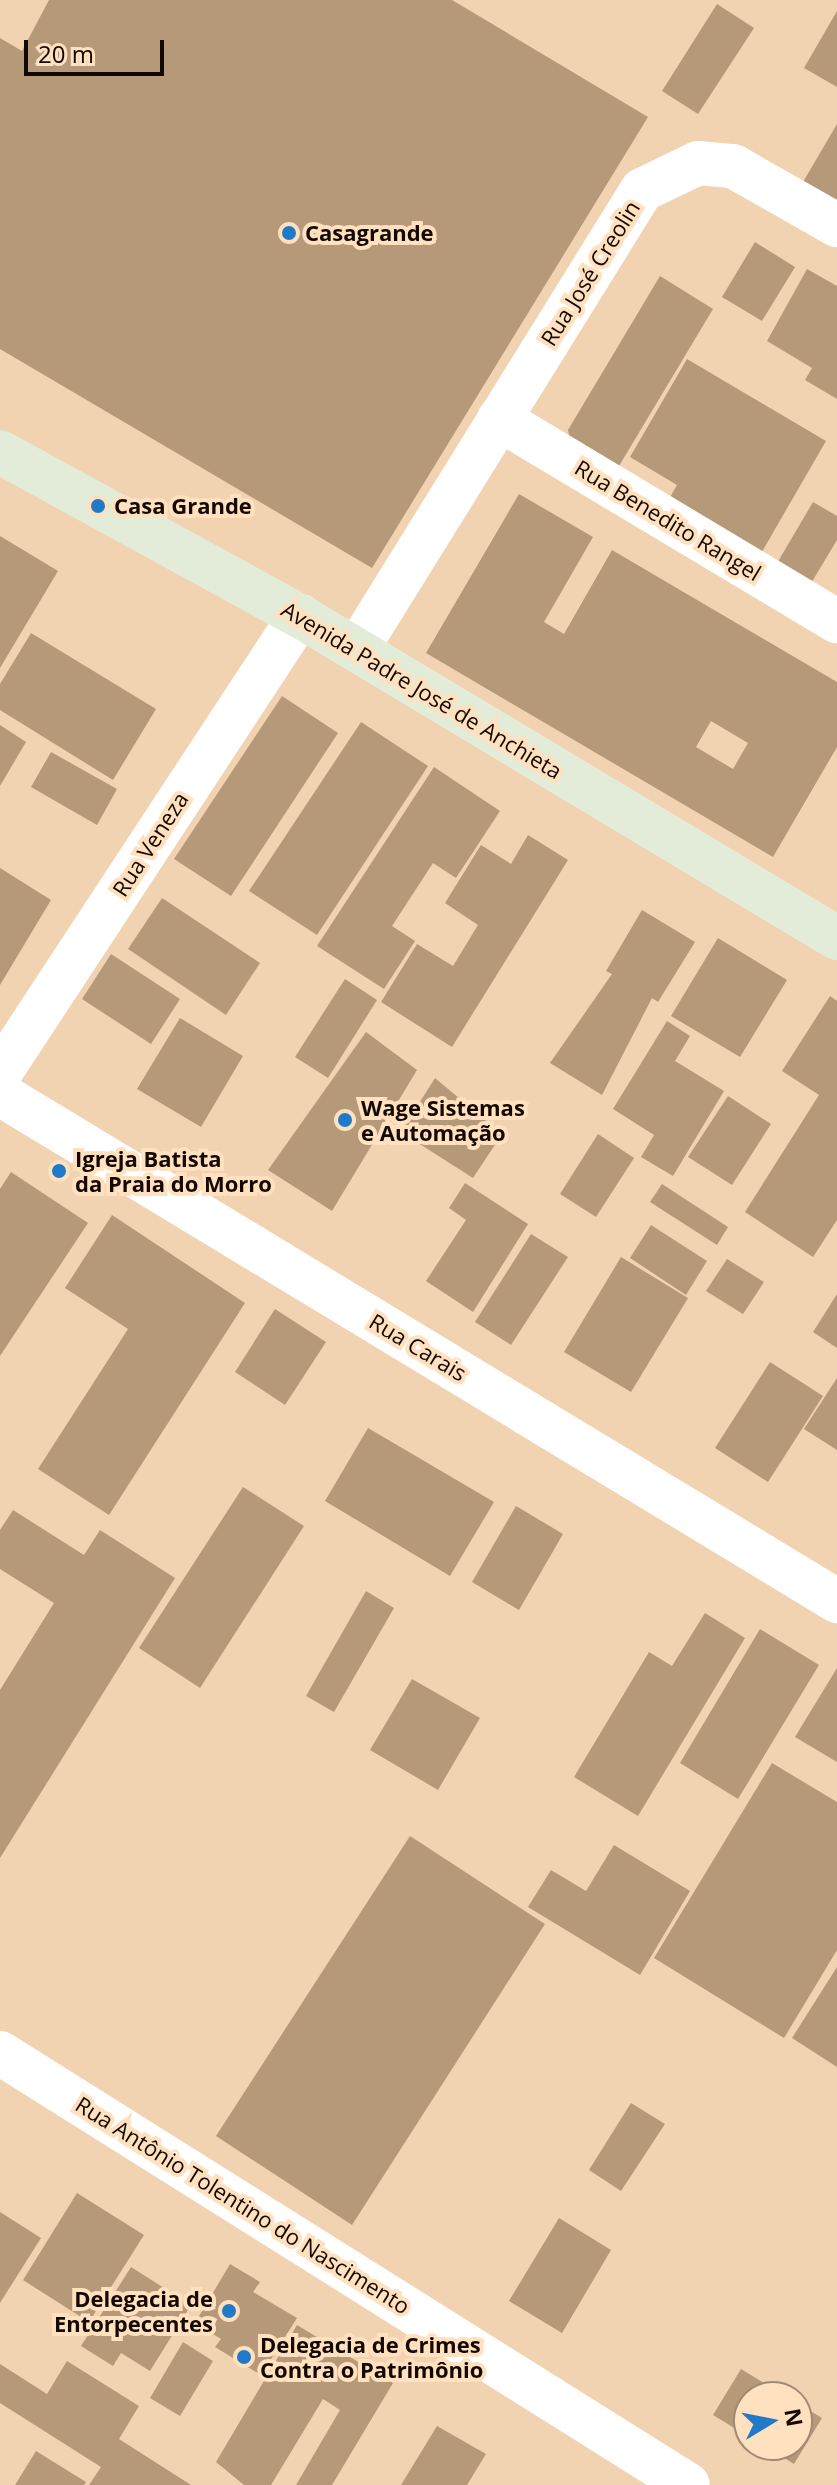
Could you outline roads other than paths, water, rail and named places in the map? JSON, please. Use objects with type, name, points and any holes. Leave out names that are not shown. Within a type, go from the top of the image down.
[{"type":"main road","name":"Avenida Padre José de Anchieta","points":[[0,452],[357,649],[837,938]]},
{"type":"street","name":"Rua José Creolin","points":[[357,649],[642,190],[669,171],[733,166],[837,225]]},
{"type":"street","name":"Rua Benedito Rangel","points":[[499,419],[837,621]]},
{"type":"street","name":"Rua Veneza","points":[[0,1073],[300,616]]},
{"type":"street","name":"Rua Carais","points":[[0,1094],[837,1601]]},
{"type":"street","name":"Rua Antônio Tolentino do Nascimento","points":[[0,2053],[688,2485]]},
{"type":"place","name":"Casagrande","points":[[289,233]]},
{"type":"place","name":"Casa Grande","points":[[98,506]]},
{"type":"place","name":"Wage Sistemas e Automação","points":[[345,1120]]},
{"type":"place","name":"Igreja Batista da Praia do Morro","points":[[59,1171]]},
{"type":"place","name":"Delegacia de Entorpecentes","points":[[229,2311]]},
{"type":"place","name":"Delegacia de Crimes Contra o Patrimônio","points":[[244,2357]]}]
